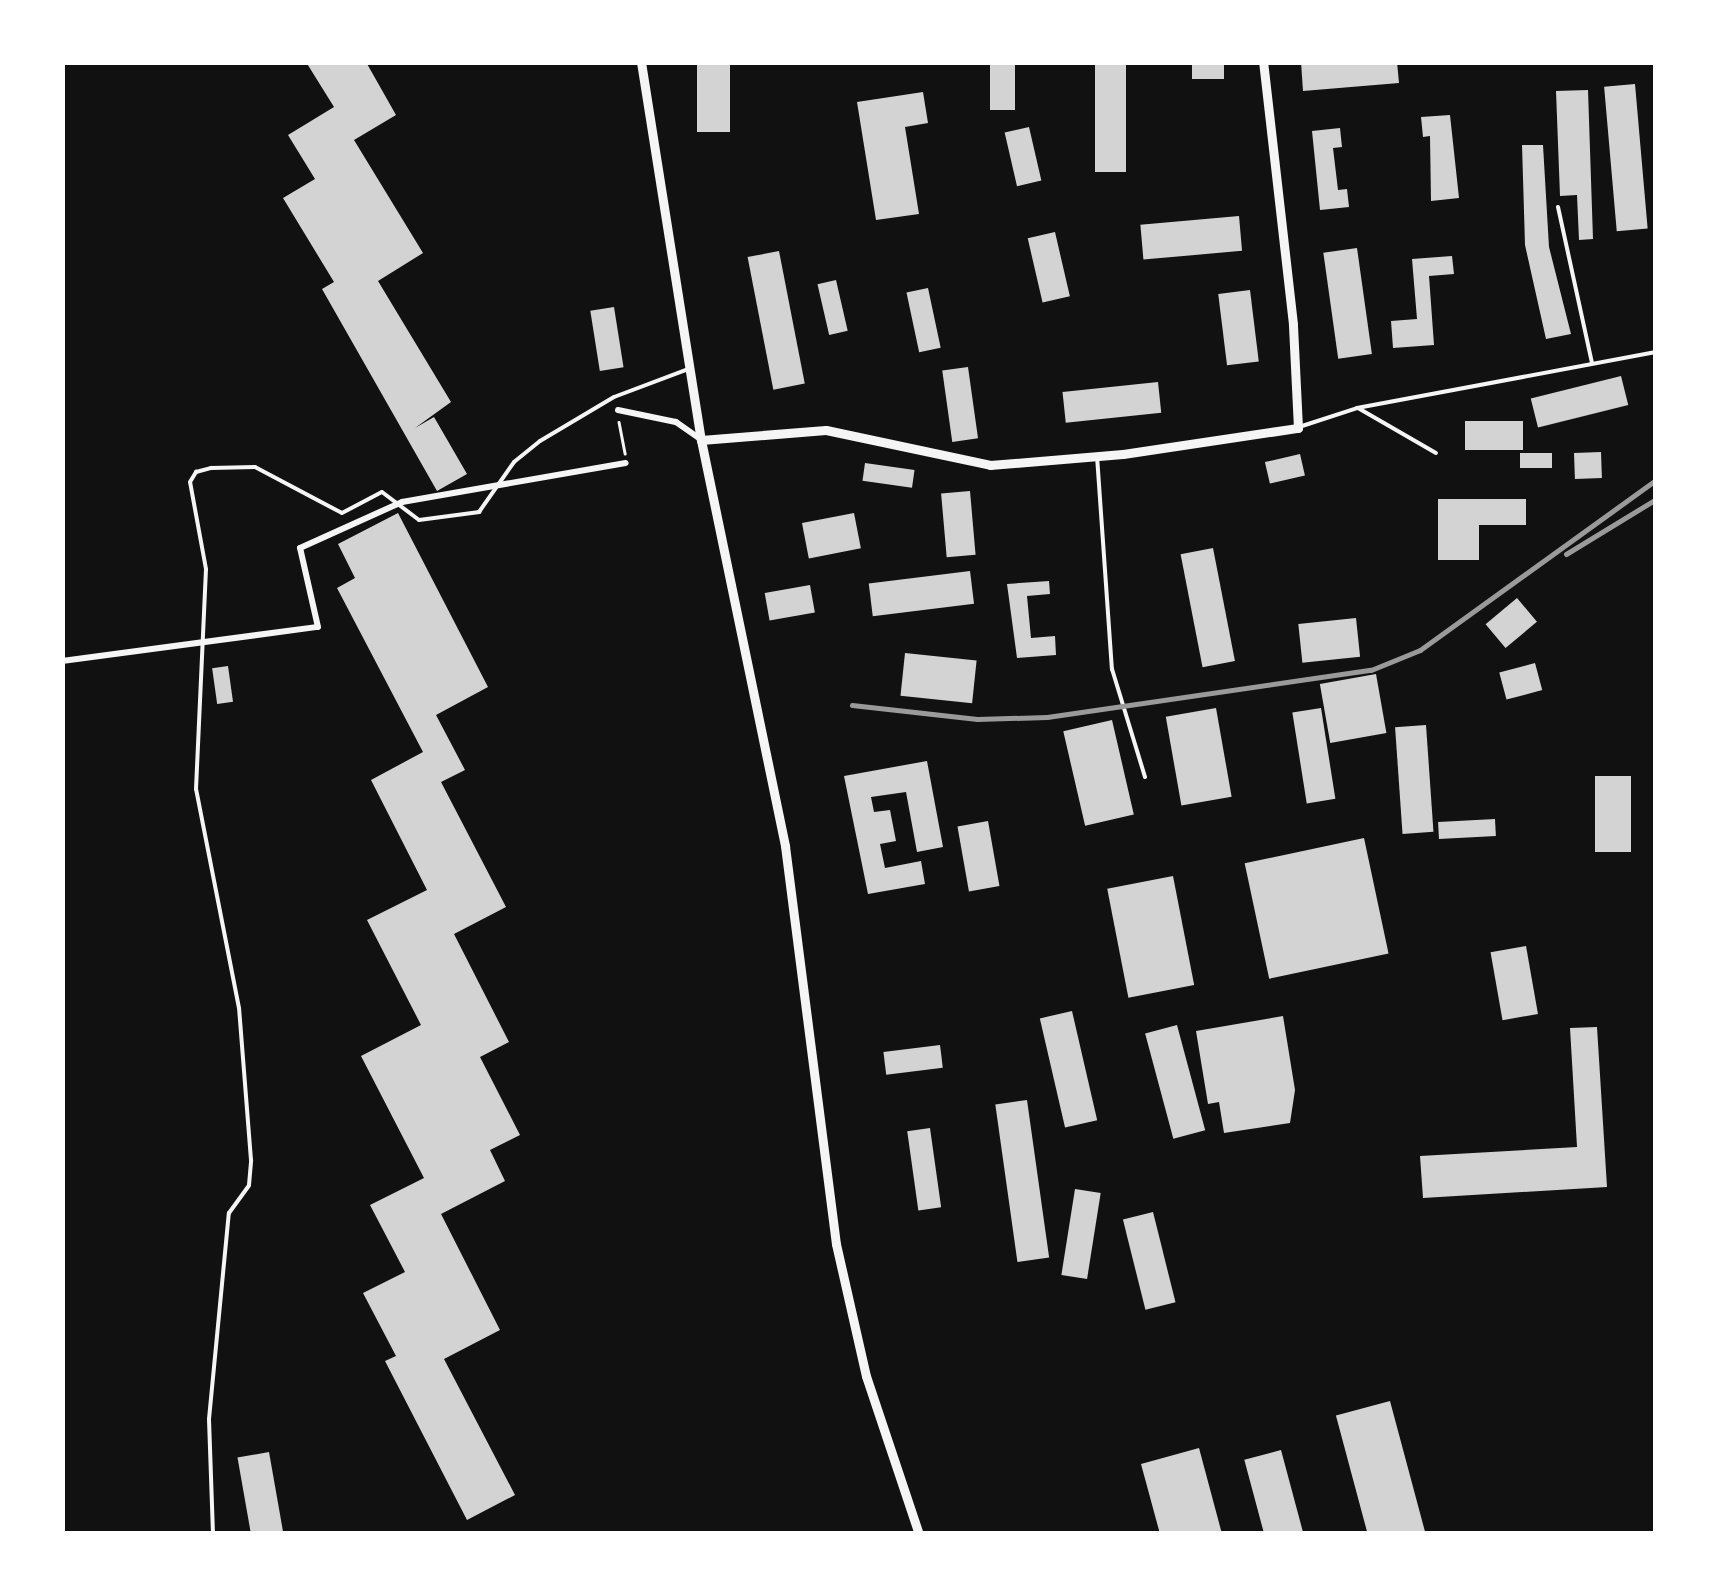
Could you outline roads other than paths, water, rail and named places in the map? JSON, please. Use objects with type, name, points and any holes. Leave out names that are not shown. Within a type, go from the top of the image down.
[{"type":"street","points":[[641,62],[701,440],[785,846],[846,1298],[919,1534]]},
{"type":"street","points":[[618,410],[676,422],[701,440],[826,430],[990,465],[1097,456],[1298,428],[1293,324],[1262,62]]},
{"type":"street","points":[[62,661],[318,627],[300,548],[402,502],[626,462]]},
{"type":"lane","points":[[1558,207],[1592,362]]},
{"type":"lane","points":[[1298,428],[1357,408],[1656,352]]},
{"type":"lane","points":[[214,1534],[209,1419],[229,1213],[249,1185],[252,1160],[239,1008],[196,789],[206,569],[190,482],[196,472],[211,468],[255,468],[342,513],[382,492],[419,520],[479,512],[514,462],[540,441],[614,397],[690,368]]},
{"type":"lane","points":[[1357,408],[1436,453]]},
{"type":"lane","points":[[1097,456],[1112,669],[1145,777]]},
{"type":"railway","points":[[852,705],[977,719],[1047,717],[1371,670],[1420,650],[1656,480]]},
{"type":"railway","points":[[1566,554],[1656,499]]}]
